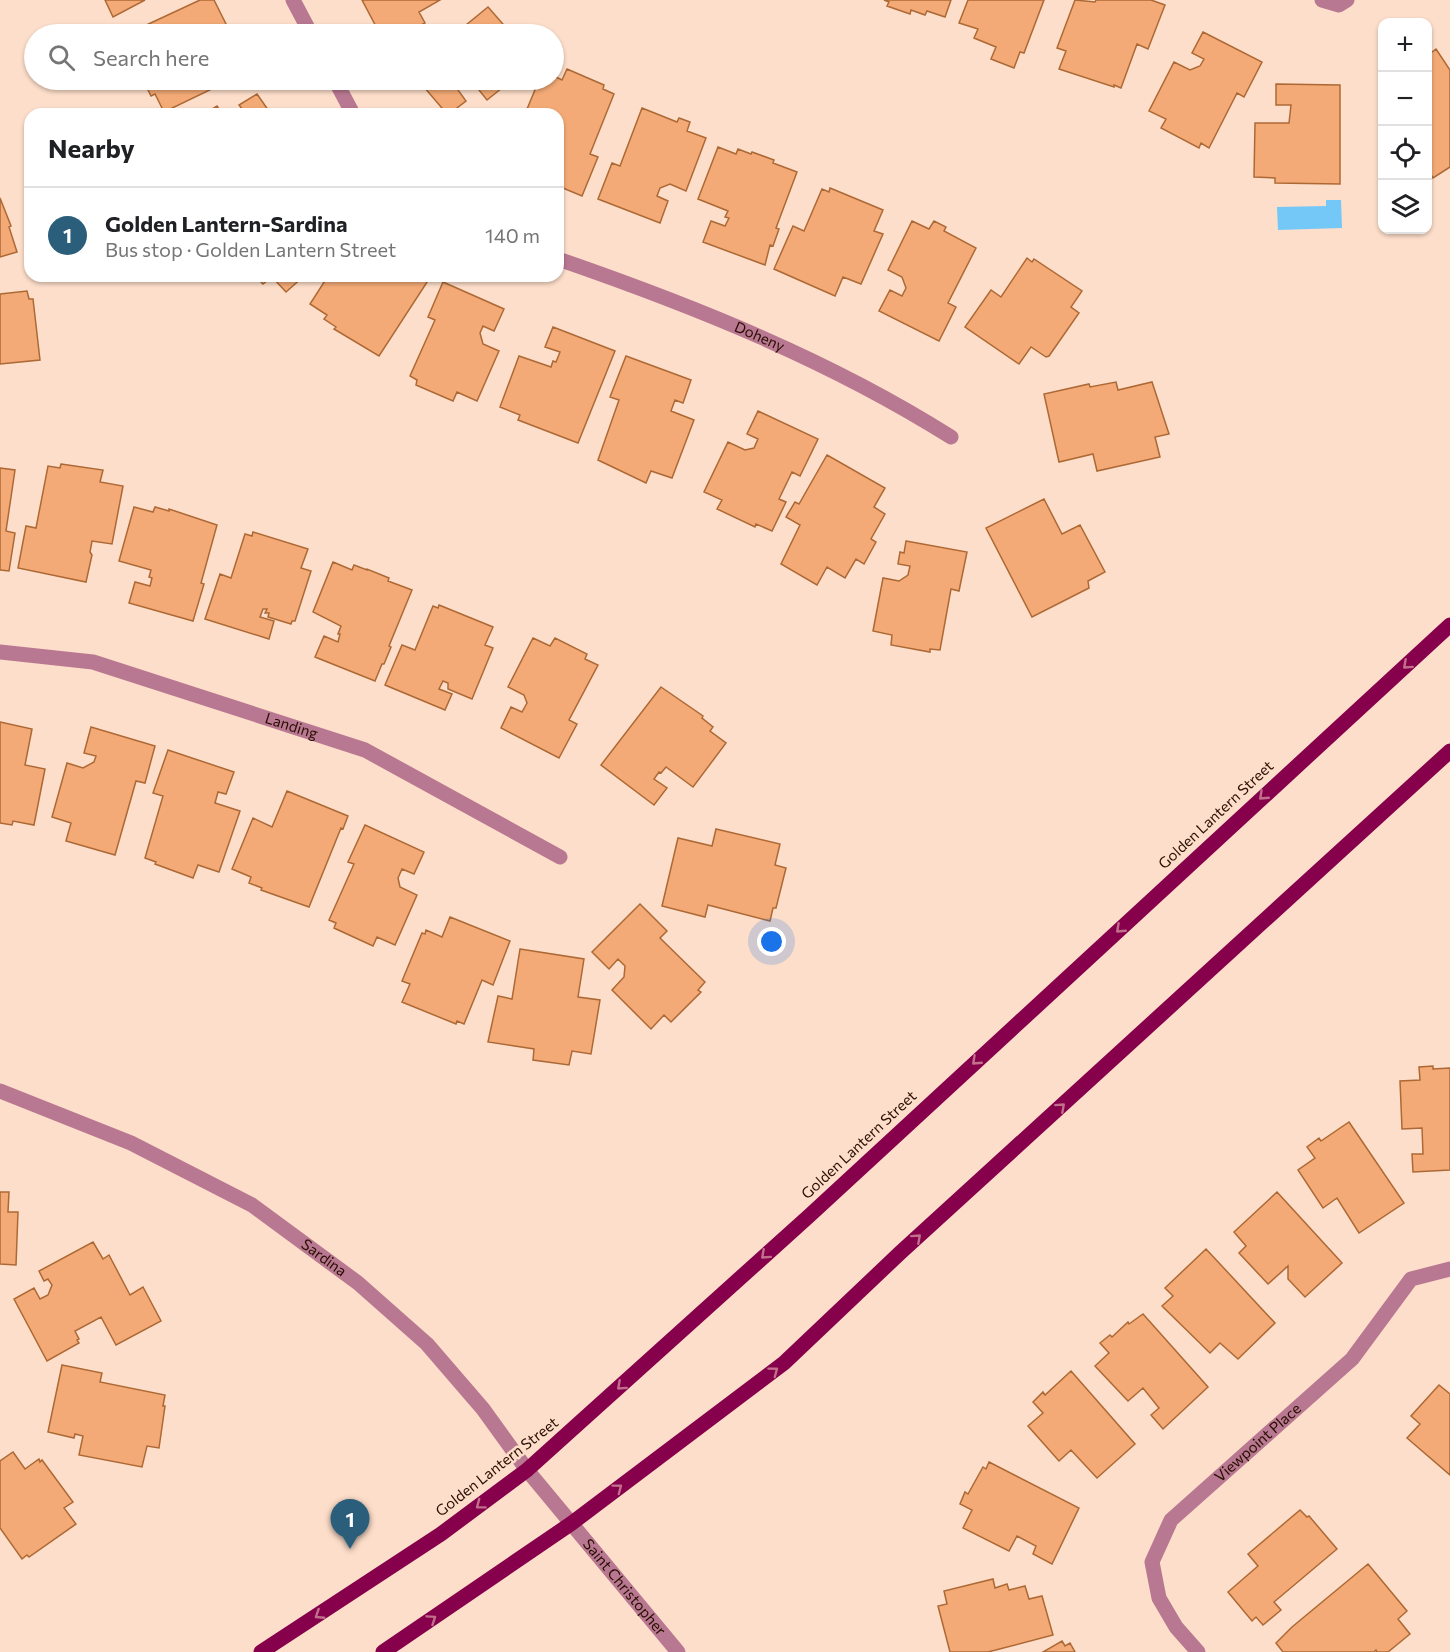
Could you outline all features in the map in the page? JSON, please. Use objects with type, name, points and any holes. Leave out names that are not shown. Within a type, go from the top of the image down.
[{"type":"main road","name":"Golden Lantern Street","points":[[261,1652],[441,1534],[527,1470],[817,1208],[1450,625]]},
{"type":"main road","points":[[383,1652],[572,1523],[784,1363],[902,1252],[1450,751]]},
{"type":"street","points":[[293,0],[306,24]]},
{"type":"street","points":[[1322,0],[1343,2]]},
{"type":"street","points":[[340,90],[350,108]]},
{"type":"street","name":"Doheny","points":[[564,261],[693,308],[785,347],[909,410],[951,437]]},
{"type":"street","name":"Landing","points":[[0,652],[93,662],[365,750],[560,857]]},
{"type":"street","name":"Sardina","points":[[0,1091],[130,1143],[252,1205],[358,1283],[427,1344],[483,1409],[527,1470],[572,1523]]},
{"type":"street","name":"Viewpoint Place","points":[[1198,1652],[1176,1627],[1159,1599],[1152,1562],[1171,1520],[1352,1359],[1411,1280],[1450,1269]]},
{"type":"street","name":"Saint Christopher","points":[[572,1523],[678,1652]]},
{"type":"water","points":[[1326,200],[1341,200],[1342,228],[1278,230],[1277,207],[1326,206]]},
{"type":"building","points":[[105,0],[145,0],[113,17]]},
{"type":"building","points":[[200,0],[214,0],[226,24],[148,24]]},
{"type":"building","points":[[362,0],[440,0],[419,12],[425,23],[423,24],[375,24]]},
{"type":"building","points":[[884,0],[951,0],[945,17],[927,11],[925,15],[911,10],[910,14],[887,6],[889,2]]},
{"type":"building","points":[[968,0],[1044,0],[1024,53],[1020,52],[1014,68],[991,59],[996,47],[974,38],[978,29],[959,23]]},
{"type":"building","points":[[1075,0],[1095,2],[1096,0],[1151,0],[1165,5],[1148,49],[1137,44],[1121,88],[1059,69],[1066,51],[1057,48]]},
{"type":"building","points":[[488,7],[503,24],[467,24]]},
{"type":"building","points":[[1203,32],[1262,62],[1244,97],[1237,93],[1209,148],[1201,143],[1199,148],[1161,128],[1166,119],[1149,111],[1174,62],[1190,70],[1200,66],[1204,59],[1192,53]]},
{"type":"building","points":[[1436,49],[1450,70],[1450,167],[1433,178],[1432,176],[1432,52]]},
{"type":"building","points":[[567,69],[604,85],[603,89],[614,94],[590,154],[598,157],[582,196],[564,188],[564,108],[527,108],[535,90],[564,90],[564,76]]},
{"type":"building","points":[[1276,84],[1340,85],[1340,184],[1275,183],[1275,178],[1254,177],[1255,123],[1289,123],[1291,105],[1276,105]]},
{"type":"building","points":[[148,90],[210,90],[172,108],[162,108],[155,94],[151,96]]},
{"type":"building","points":[[427,90],[458,90],[466,101],[457,108],[442,108]]},
{"type":"building","points":[[479,90],[500,90],[487,100]]},
{"type":"building","points":[[257,94],[267,108],[241,108],[239,105]]},
{"type":"building","points":[[642,108],[677,122],[679,118],[690,122],[687,131],[706,138],[686,191],[670,184],[660,188],[657,196],[668,201],[660,223],[598,199],[612,163],[620,166]]},
{"type":"building","points":[[718,147],[736,154],[738,149],[751,154],[752,152],[797,172],[765,265],[703,242],[711,221],[725,226],[729,218],[725,217],[728,211],[698,199]]},
{"type":"building","points":[[830,188],[883,210],[874,231],[883,234],[861,284],[843,277],[835,296],[774,269],[793,226],[804,231],[822,189],[829,192]]},
{"type":"building","points":[[0,198],[11,226],[9,227],[17,252],[0,257]]},
{"type":"building","points":[[912,221],[929,229],[934,221],[946,227],[944,231],[976,248],[948,303],[956,307],[939,341],[879,311],[890,290],[902,296],[906,288],[902,277],[888,270]]},
{"type":"building","points":[[1027,258],[1032,262],[1034,259],[1082,291],[1071,307],[1079,313],[1049,356],[1046,357],[1031,347],[1019,364],[965,327],[991,290],[1001,297]]},
{"type":"building","points":[[277,282],[297,282],[286,292]]},
{"type":"building","points":[[324,282],[427,282],[379,356],[334,329],[336,327],[324,319],[327,315],[310,304]]},
{"type":"building","points":[[443,282],[504,309],[494,331],[483,326],[480,333],[483,344],[499,351],[477,401],[457,392],[453,401],[416,385],[417,380],[410,376],[435,320],[428,317]]},
{"type":"building","points":[[27,291],[29,299],[33,299],[40,360],[0,364],[0,294]]},
{"type":"building","points":[[553,327],[615,351],[578,443],[518,420],[520,415],[500,407],[519,356],[551,367],[553,361],[556,362],[560,352],[545,347]]},
{"type":"building","points":[[626,356],[691,380],[683,403],[675,400],[671,411],[694,420],[672,478],[651,471],[646,483],[598,460],[619,400],[610,397]]},
{"type":"building","points":[[1116,382],[1118,390],[1152,382],[1169,434],[1155,437],[1160,457],[1097,471],[1093,454],[1059,462],[1044,394],[1089,384],[1090,387]]},
{"type":"building","points":[[758,411],[818,439],[800,476],[792,472],[779,499],[786,502],[772,531],[756,524],[755,527],[717,509],[722,500],[704,492],[728,442],[745,450],[754,448],[758,439],[747,434]]},
{"type":"building","points":[[827,455],[885,488],[874,507],[885,514],[871,539],[876,542],[864,564],[856,559],[845,578],[827,567],[817,585],[781,564],[800,525],[786,517],[795,502],[799,504]]},
{"type":"building","points":[[61,464],[103,470],[100,482],[123,486],[112,544],[92,541],[90,552],[92,555],[86,582],[18,568],[26,526],[36,528],[48,466],[60,468]]},
{"type":"building","points":[[0,468],[15,470],[6,531],[15,533],[9,571],[0,570]]},
{"type":"building","points":[[1044,499],[1062,534],[1080,525],[1105,572],[1088,581],[1089,588],[1032,617],[986,528]]},
{"type":"building","points":[[134,507],[153,512],[155,507],[169,511],[169,509],[217,525],[193,621],[129,603],[135,582],[150,586],[152,578],[149,577],[151,570],[119,561]]},
{"type":"building","points":[[253,532],[308,549],[301,568],[311,571],[295,621],[291,624],[268,617],[269,613],[265,613],[267,609],[263,609],[260,617],[274,621],[269,639],[205,619],[220,574],[231,578],[245,534],[252,536]]},
{"type":"building","points":[[906,541],[967,552],[959,591],[951,589],[940,650],[930,649],[930,652],[891,645],[892,635],[873,631],[883,578],[899,581],[908,575],[910,566],[898,564],[900,552],[904,553]]},
{"type":"building","points":[[333,562],[352,570],[354,565],[367,569],[389,578],[388,581],[412,590],[389,646],[391,647],[375,681],[315,657],[324,636],[338,642],[340,634],[338,634],[341,626],[313,612]]},
{"type":"building","points":[[439,605],[493,627],[485,645],[493,648],[472,699],[448,689],[448,683],[443,681],[439,689],[452,694],[445,710],[385,685],[402,645],[415,650],[433,606],[438,608]]},
{"type":"building","points":[[533,638],[550,646],[555,638],[587,654],[585,659],[598,665],[569,720],[577,724],[559,758],[501,728],[511,707],[522,712],[527,703],[524,695],[508,687]]},
{"type":"building","points":[[661,687],[703,716],[702,718],[713,727],[710,731],[726,743],[693,787],[666,767],[661,773],[659,772],[654,779],[667,788],[654,805],[601,765]]},
{"type":"building","points":[[0,722],[32,729],[25,765],[45,769],[34,825],[13,821],[12,825],[0,823]]},
{"type":"building","points":[[91,727],[155,746],[145,783],[136,781],[115,855],[66,841],[71,823],[52,817],[67,763],[83,768],[94,762],[96,756],[84,753]]},
{"type":"building","points":[[168,750],[234,772],[226,794],[218,792],[215,803],[240,811],[219,872],[198,865],[193,878],[145,858],[163,796],[153,793]]},
{"type":"building","points":[[287,791],[348,816],[309,907],[261,890],[262,888],[249,883],[251,877],[232,869],[253,818],[272,827]]},
{"type":"building","points":[[365,825],[424,852],[414,874],[402,869],[398,878],[400,887],[417,895],[395,945],[377,937],[373,946],[334,928],[336,923],[329,920],[354,864],[348,862]]},
{"type":"building","points":[[716,829],[780,844],[775,865],[786,868],[776,908],[773,908],[770,921],[708,905],[705,917],[662,906],[678,838],[712,846]]},
{"type":"building","points":[[640,904],[667,931],[660,938],[705,982],[698,990],[701,992],[671,1022],[664,1015],[651,1029],[612,990],[624,977],[625,966],[618,959],[609,969],[592,952]]},
{"type":"building","points":[[450,917],[510,941],[493,985],[482,980],[464,1024],[457,1021],[456,1024],[402,1002],[410,984],[402,981],[422,933],[425,934],[426,930],[442,937]]},
{"type":"building","points":[[520,949],[584,959],[578,997],[600,1000],[591,1054],[572,1051],[569,1065],[533,1060],[534,1049],[488,1042],[498,996],[512,999]]},
{"type":"building","points":[[1433,1066],[1433,1069],[1450,1068],[1450,1170],[1413,1172],[1412,1154],[1423,1154],[1422,1128],[1402,1129],[1400,1081],[1420,1080],[1419,1067]]},
{"type":"building","points":[[1349,1122],[1404,1203],[1359,1233],[1337,1198],[1323,1208],[1298,1170],[1315,1158],[1307,1147],[1319,1138],[1321,1141]]},
{"type":"building","points":[[0,1192],[9,1192],[8,1212],[18,1212],[16,1265],[0,1264]]},
{"type":"building","points":[[1277,1192],[1342,1263],[1305,1297],[1288,1279],[1288,1266],[1268,1284],[1239,1253],[1246,1246],[1234,1232]]},
{"type":"building","points":[[93,1242],[103,1259],[109,1255],[130,1295],[143,1287],[161,1321],[116,1345],[101,1317],[75,1331],[79,1343],[47,1361],[14,1299],[34,1288],[40,1299],[48,1295],[52,1285],[48,1279],[44,1281],[39,1271]]},
{"type":"building","points":[[1206,1249],[1275,1323],[1238,1359],[1220,1343],[1210,1353],[1162,1306],[1173,1296],[1165,1288]]},
{"type":"building","points":[[1143,1314],[1208,1387],[1163,1429],[1151,1415],[1159,1408],[1143,1388],[1128,1401],[1095,1366],[1109,1353],[1100,1343]]},
{"type":"building","points":[[62,1365],[102,1373],[100,1382],[165,1395],[159,1448],[147,1446],[142,1467],[79,1455],[83,1436],[75,1434],[74,1438],[48,1432]]},
{"type":"building","points":[[1071,1371],[1135,1444],[1097,1478],[1071,1450],[1059,1461],[1028,1426],[1043,1413],[1033,1402],[1043,1392],[1045,1395]]},
{"type":"building","points":[[1439,1385],[1450,1394],[1450,1475],[1407,1438],[1420,1424],[1411,1416]]},
{"type":"building","points":[[13,1452],[25,1469],[39,1459],[40,1462],[42,1460],[73,1502],[64,1508],[76,1524],[29,1557],[27,1555],[22,1559],[0,1528],[0,1461]]},
{"type":"building","points":[[989,1462],[1079,1508],[1052,1564],[1033,1554],[1036,1546],[1017,1536],[1009,1551],[963,1528],[972,1510],[960,1504],[965,1492],[968,1494],[983,1467],[986,1469]]},
{"type":"building","points":[[1300,1510],[1307,1517],[1309,1516],[1337,1549],[1274,1602],[1281,1610],[1263,1625],[1256,1617],[1252,1621],[1228,1592],[1258,1566],[1248,1554]]},
{"type":"building","points":[[1368,1564],[1407,1611],[1398,1619],[1410,1634],[1388,1652],[1377,1652],[1376,1650],[1374,1652],[1283,1652],[1276,1643]]},
{"type":"building","points":[[993,1579],[995,1588],[1007,1584],[1009,1590],[1025,1586],[1029,1599],[1042,1596],[1053,1635],[988,1652],[950,1652],[938,1606],[947,1604],[944,1591]]},
{"type":"building","points":[[1062,1641],[1065,1646],[1070,1643],[1075,1652],[1043,1652]]},
{"type":"place","name":"Golden Lantern-Sardina","points":[[350,1549]]}]
